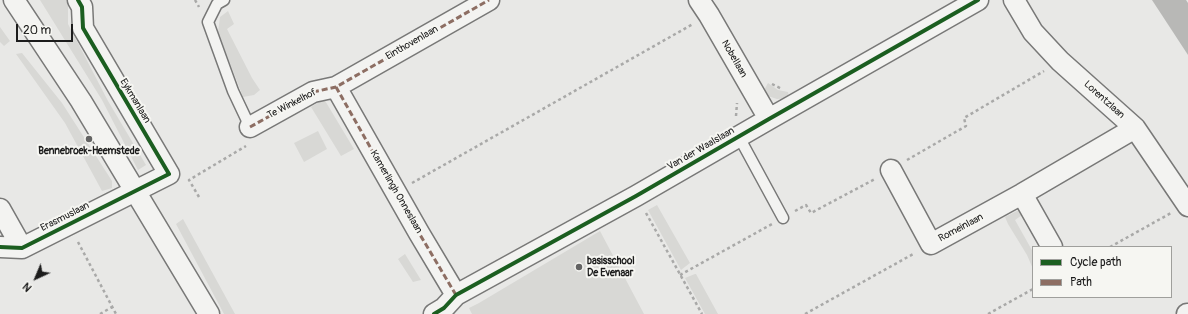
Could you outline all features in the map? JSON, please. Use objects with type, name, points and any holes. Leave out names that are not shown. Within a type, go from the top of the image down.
[{"type":"street","points":[[14,0],[81,101],[209,314]]},
{"type":"street","name":"Eykmanlaan","points":[[78,0],[82,7],[83,28],[169,174],[135,191]]},
{"type":"street","name":"Einthovenlaan","points":[[336,87],[489,0]]},
{"type":"street","name":"Van der Waalslaan","points":[[434,314],[444,308],[456,295],[636,196],[978,0]]},
{"type":"street","name":"Lorentzlaan","points":[[1014,0],[1038,38],[1060,61],[1135,128],[1188,205]]},
{"type":"street","name":"Nobellaan","points":[[704,7],[769,119]]},
{"type":"street","name":"Te Winkelhof","points":[[250,127],[312,92],[336,87]]},
{"type":"street","name":"Kamerlingh Onneslaan","points":[[336,87],[456,295]]},
{"type":"street","name":"Romeinlaan","points":[[891,170],[931,244],[1022,194],[1135,128]]},
{"type":"street","name":"Erasmuslaan","points":[[0,247],[22,248],[135,191]]},
{"type":"street","points":[[1022,194],[1051,246]]},
{"type":"street","points":[[0,209],[22,248]]},
{"type":"lane","points":[[224,0],[217,4],[208,22],[232,91],[250,127]]},
{"type":"lane","points":[[739,137],[783,218]]},
{"type":"path","points":[[396,191],[704,7]]},
{"type":"path","points":[[199,197],[190,180],[247,145],[250,127]]},
{"type":"path","points":[[636,196],[702,314]]},
{"type":"path","points":[[1112,246],[1188,205]]},
{"type":"path","points":[[69,224],[116,314]]},
{"type":"path","points":[[805,314],[931,244]]},
{"type":"path","points":[[988,314],[1032,290]]},
{"type":"path","points":[[100,314],[112,307]]},
{"type":"shaded area","points":[[40,0],[67,0],[68,24],[108,101],[146,165],[138,170],[102,100]]},
{"type":"shaded area","points":[[1152,0],[1186,0],[1188,3],[1188,55]]},
{"type":"shaded area","points":[[228,11],[234,24],[227,29],[252,78],[260,90],[254,95],[243,97],[218,32],[220,17]]},
{"type":"shaded area","points":[[0,27],[10,41],[4,46],[0,42]]},
{"type":"shaded area","points":[[22,53],[62,103],[112,181],[112,188],[102,191],[65,123],[16,54]]},
{"type":"shaded area","points":[[768,83],[778,90],[788,92],[789,98],[777,99],[762,94]]},
{"type":"shaded area","points":[[324,99],[354,149],[341,156],[311,107]]},
{"type":"shaded area","points":[[318,131],[327,149],[304,162],[294,143]]},
{"type":"shaded area","points":[[657,205],[690,263],[681,270],[648,210]]},
{"type":"shaded area","points":[[1023,208],[1025,213],[1015,220],[1032,250],[1032,267],[1027,255],[1005,217]]},
{"type":"shaded area","points":[[183,219],[235,314],[224,314],[176,224]]},
{"type":"shaded area","name":"basisschool De Evenaar","points":[[600,231],[644,314],[472,314],[469,308]]},
{"type":"shaded area","points":[[405,254],[421,280],[413,282],[398,259]]},
{"type":"shaded area","points":[[695,274],[718,314],[705,314],[685,278]]},
{"type":"marked path","points":[[250,127],[313,92],[336,87],[489,0]]},
{"type":"marked path","points":[[336,87],[456,295]]},
{"type":"cycle path","points":[[0,247],[22,248],[169,174],[83,28],[82,7],[78,0]]},
{"type":"cycle path","points":[[434,314],[444,308],[456,295],[636,196],[978,0]]},
{"type":"place","name":"Bennebroek-Heemstede","points":[[89,139]]},
{"type":"place","name":"basisschool De Evenaar","points":[[579,267]]}]
